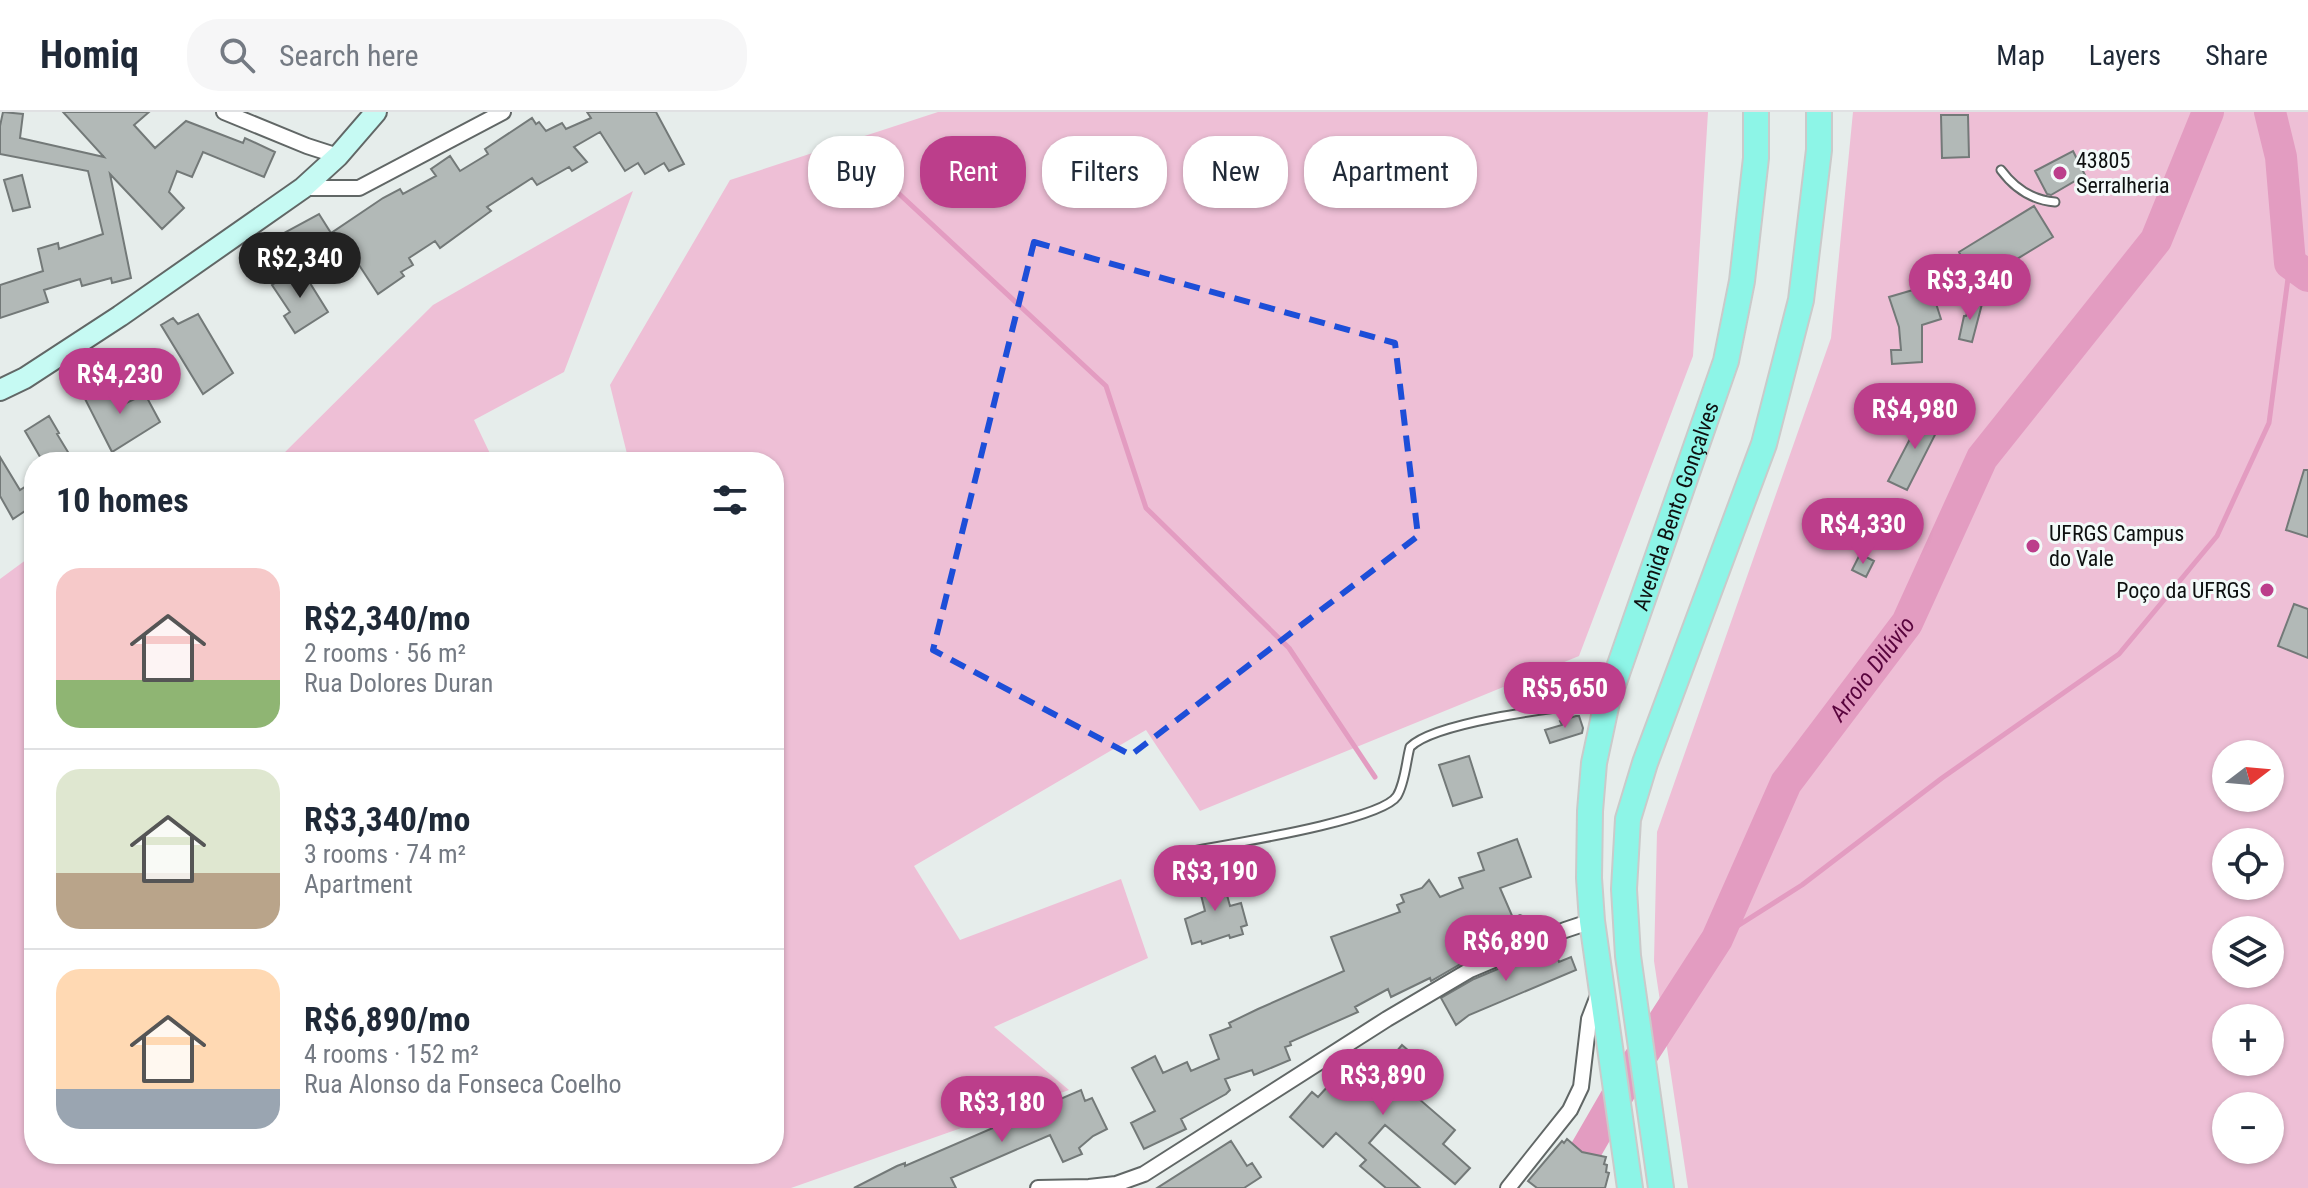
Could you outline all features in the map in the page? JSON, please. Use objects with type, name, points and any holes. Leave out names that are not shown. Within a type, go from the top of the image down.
[{"type":"main road","name":"Avenida Bento Gonçalves","points":[[1630,1188],[1592,921],[1589,878],[1594,763],[1607,702],[1726,361],[1742,281],[1756,158],[1756,112]]},
{"type":"main road","points":[[1661,1188],[1628,956],[1624,889],[1628,819],[1648,755],[1764,444],[1801,300],[1819,150],[1819,112]]},
{"type":"street","points":[[224,112],[338,156]]},
{"type":"street","points":[[0,390],[25,378],[120,316],[303,188],[338,156],[376,112]]},
{"type":"street","points":[[303,188],[359,188],[503,112]]},
{"type":"street","points":[[1038,1188],[1116,1184],[1144,1174],[1387,1019],[1470,970],[1592,921]]},
{"type":"street","points":[[1508,1188],[1570,1110],[1581,1087],[1589,1019],[1602,985]]},
{"type":"lane","points":[[2001,170],[2020,191],[2055,202]]},
{"type":"lane","points":[[1187,852],[1302,830],[1383,808],[1397,797],[1410,747],[1427,735],[1535,709],[1607,702]]},
{"type":"highlighted area","points":[[1034,242],[1395,343],[1418,536],[1131,755],[933,650]]},
{"type":"shaded area","points":[[938,112],[1708,112],[1693,356],[1579,656],[1200,811],[1146,730],[914,866],[960,940],[1121,879],[1148,958],[994,1027],[1069,1090],[791,1188],[0,1188],[0,579],[24,561],[24,1164],[784,1164],[784,452],[627,452],[610,385],[730,180],[808,154],[808,208],[904,208],[904,136],[865,136]]},
{"type":"shaded area","name":"UFRGS Campus do Vale","points":[[1853,112],[2308,112],[2308,1188],[1688,1188],[1654,961],[1657,832],[1831,338]]},
{"type":"shaded area","points":[[633,191],[564,372],[474,420],[489,452],[285,452],[433,305]]},
{"type":"building","points":[[3,112],[23,114],[20,138],[104,157],[63,112],[149,112],[134,125],[155,148],[186,121],[243,143],[245,138],[275,152],[264,177],[203,152],[192,177],[177,171],[169,192],[184,208],[162,229],[110,174],[131,278],[112,283],[111,278],[82,286],[80,279],[44,290],[48,302],[0,318],[0,285],[43,271],[38,249],[58,243],[59,249],[103,234],[88,171],[0,154]]},
{"type":"building","points":[[587,112],[656,112],[684,164],[669,171],[664,163],[645,174],[638,163],[625,171],[600,132],[574,147],[587,162],[572,171],[569,167],[537,185],[532,178],[487,207],[491,211],[440,248],[435,241],[409,258],[413,265],[401,272],[404,276],[378,294],[355,260],[349,264],[337,246],[300,263],[282,234],[319,214],[331,233],[383,198],[400,189],[403,194],[436,176],[431,169],[450,156],[460,171],[488,154],[485,149],[532,118],[546,131],[562,123],[566,129],[591,118]]},
{"type":"building","points":[[1941,115],[1968,115],[1969,157],[1942,158]]},
{"type":"building","name":"43805 Serralheria","points":[[2073,151],[2085,175],[2051,195],[2047,194],[2035,171]]},
{"type":"building","points":[[22,175],[30,207],[13,211],[4,180]]},
{"type":"building","points":[[2034,206],[2053,237],[1976,284],[1959,252]]},
{"type":"building","points":[[300,267],[328,312],[295,333],[284,316],[290,312],[272,285]]},
{"type":"building","points":[[1930,285],[1941,319],[1922,325],[1922,362],[1892,364],[1891,350],[1901,350],[1899,327],[1889,297]]},
{"type":"building","points":[[1971,301],[1982,304],[1972,342],[1959,339]]},
{"type":"building","points":[[198,314],[233,373],[203,394],[161,325],[173,318],[178,324]]},
{"type":"building","points":[[105,381],[118,407],[145,394],[160,422],[112,452],[82,393]]},
{"type":"building","points":[[1924,412],[1942,421],[1907,490],[1888,481]]},
{"type":"building","points":[[49,416],[68,452],[37,452],[25,431]]},
{"type":"building","points":[[0,457],[20,490],[24,487],[24,512],[13,519],[0,496]]},
{"type":"building","points":[[2304,470],[2308,470],[2308,537],[2286,530]]},
{"type":"building","points":[[1861,503],[1881,511],[1871,538],[1850,531],[1856,508],[1859,509]]},
{"type":"building","points":[[1860,554],[1874,561],[1866,577],[1852,570]]},
{"type":"building","points":[[2294,604],[2308,609],[2308,658],[2278,646]]},
{"type":"building","points":[[1579,716],[1582,733],[1550,743],[1545,730],[1562,725],[1560,721]]},
{"type":"building","points":[[1469,756],[1482,797],[1453,806],[1439,765]]},
{"type":"building","points":[[1517,839],[1531,877],[1500,888],[1513,918],[1520,915],[1533,920],[1542,929],[1391,997],[1388,989],[1355,1007],[1358,1012],[1290,1042],[1291,1045],[1285,1047],[1290,1060],[1254,1075],[1252,1070],[1225,1079],[1230,1090],[1181,1119],[1186,1129],[1144,1149],[1131,1123],[1155,1111],[1132,1068],[1155,1056],[1163,1073],[1187,1062],[1191,1071],[1219,1059],[1210,1035],[1231,1027],[1229,1023],[1258,1009],[1344,971],[1331,937],[1400,912],[1397,905],[1404,902],[1401,895],[1422,888],[1429,880],[1440,897],[1463,888],[1459,878],[1484,870],[1478,853]]},
{"type":"building","points":[[1221,873],[1230,906],[1241,903],[1247,925],[1241,927],[1243,934],[1192,944],[1185,919],[1205,911],[1197,879]]},
{"type":"building","points":[[1553,946],[1559,962],[1571,957],[1576,970],[1469,1015],[1456,1025],[1441,998],[1474,979]]},
{"type":"building","points":[[1402,1045],[1439,1077],[1419,1099],[1455,1130],[1443,1144],[1470,1168],[1455,1184],[1385,1125],[1369,1143],[1420,1188],[1386,1188],[1360,1166],[1366,1160],[1336,1133],[1323,1147],[1290,1117],[1312,1092],[1318,1097],[1353,1059],[1374,1078]]},
{"type":"building","points":[[1081,1090],[1085,1101],[1092,1098],[1107,1129],[1079,1148],[1082,1154],[1063,1162],[1050,1135],[951,1178],[956,1188],[854,1188],[897,1166],[905,1163],[905,1166]]},
{"type":"building","points":[[1567,1139],[1582,1152],[1606,1157],[1604,1164],[1609,1173],[1605,1188],[1537,1188],[1528,1181]]},
{"type":"building","points":[[1231,1141],[1247,1166],[1252,1163],[1261,1177],[1244,1188],[1157,1188]]},
{"type":"waterway","name":"Arroio Dilúvio","points":[[1564,1188],[1631,1072],[1717,939],[1786,783],[1907,623],[1982,458],[2156,240],[2208,112]]},
{"type":"waterway","points":[[2270,112],[2281,157],[2290,263],[2308,276]]},
{"type":"waterway","points":[[904,198],[1106,386],[1146,508],[1289,648],[1375,777]]},
{"type":"waterway","points":[[1717,939],[1802,885],[1942,778],[2119,654],[2217,536],[2269,423],[2290,263]]},
{"type":"place","name":"43805 Serralheria","points":[[2060,173]]},
{"type":"place","name":"UFRGS Campus do Vale","points":[[2033,546]]},
{"type":"place","name":"Poço da UFRGS","points":[[2267,590]]}]
